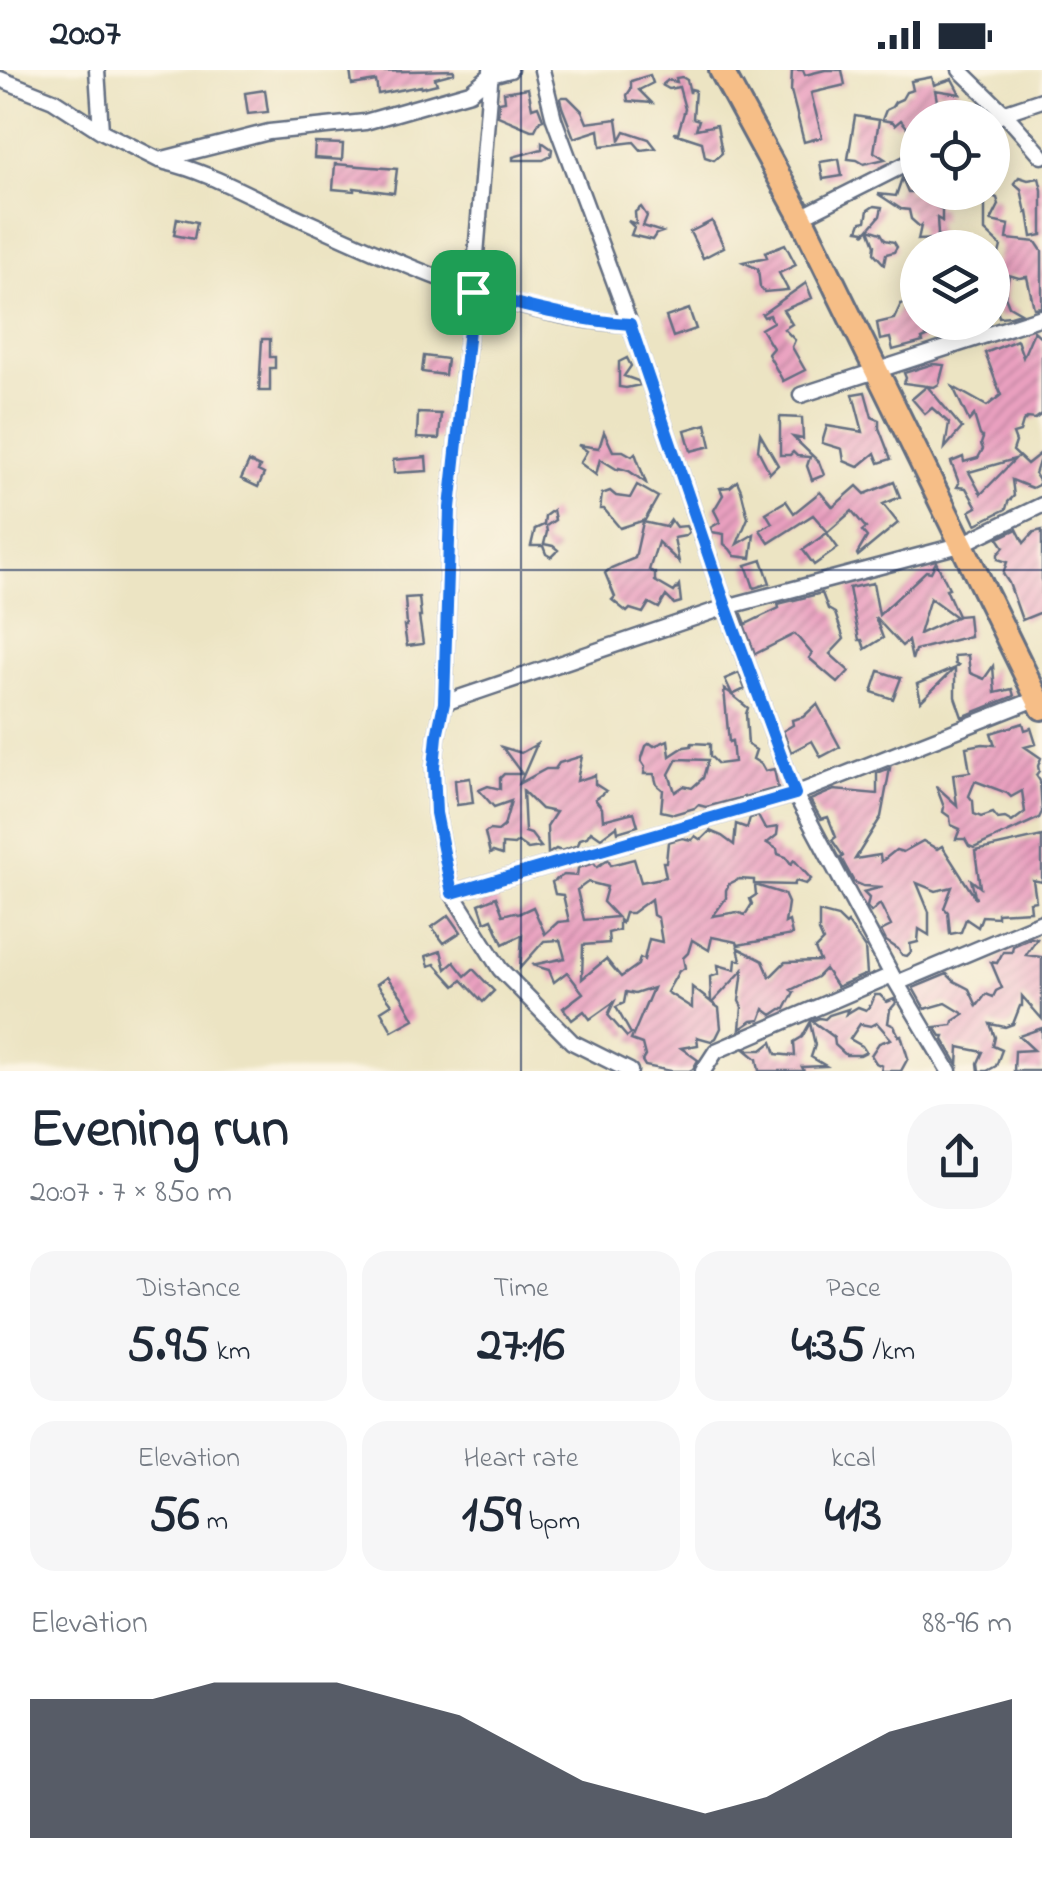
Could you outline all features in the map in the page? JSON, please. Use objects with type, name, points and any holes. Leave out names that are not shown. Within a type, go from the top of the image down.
[{"type":"highway","points":[[722,70],[801,217],[1040,701]]},
{"type":"street","points":[[97,70],[100,131]]},
{"type":"street","points":[[160,160],[269,132],[381,118],[470,92],[491,73],[510,70]]},
{"type":"street","points":[[542,70],[554,119],[795,794],[949,1071]]},
{"type":"street","points":[[960,70],[985,100]]},
{"type":"street","points":[[491,73],[450,508],[444,703],[437,736],[434,787],[436,813],[452,893],[500,969],[572,1042],[630,1071]]},
{"type":"street","points":[[0,79],[53,100],[100,131],[160,160],[192,168],[473,292],[547,311],[630,324]]},
{"type":"street","points":[[1010,113],[1042,100]]},
{"type":"street","points":[[1010,127],[1042,156]]},
{"type":"street","points":[[801,217],[900,167]]},
{"type":"street","points":[[801,395],[1042,317]]},
{"type":"street","points":[[444,703],[726,607],[960,545],[1042,505]]},
{"type":"street","points":[[452,893],[795,794],[1040,701]]},
{"type":"street","points":[[702,1071],[716,1051],[1042,922]]},
{"type":"building","points":[[350,70],[454,73],[435,78],[437,84],[378,94],[376,81],[352,85]]},
{"type":"building","points":[[792,70],[803,70],[805,75],[842,70],[845,85],[811,93],[822,137],[804,142],[791,91]]},
{"type":"building","points":[[650,75],[653,83],[639,90],[652,103],[628,101],[631,81]]},
{"type":"building","points":[[682,77],[687,80],[690,93],[695,90],[693,118],[699,120],[696,129],[717,125],[722,153],[714,160],[705,157],[702,142],[674,133],[678,133],[685,109],[679,87],[669,89],[662,85]]},
{"type":"building","points":[[932,77],[934,85],[952,79],[960,94],[935,90],[937,100],[900,100],[900,121],[895,125],[882,120],[886,110],[913,90],[911,81]]},
{"type":"building","points":[[528,88],[532,108],[538,106],[543,119],[535,130],[498,116],[499,102],[505,101],[504,92]]},
{"type":"building","points":[[265,90],[268,112],[248,114],[245,93]]},
{"type":"building","points":[[562,97],[568,97],[582,111],[587,123],[617,119],[620,140],[625,131],[649,139],[656,148],[641,150],[634,142],[601,146],[599,130],[574,138]]},
{"type":"building","points":[[855,116],[879,120],[874,152],[885,159],[864,164],[848,159]]},
{"type":"building","points":[[542,142],[552,149],[551,156],[543,160],[513,160],[542,149]]},
{"type":"building","points":[[315,143],[343,144],[342,160],[314,158]]},
{"type":"building","points":[[839,159],[842,176],[823,179],[820,162]]},
{"type":"building","points":[[335,164],[397,169],[394,193],[333,189]]},
{"type":"building","points":[[1019,177],[1039,178],[1042,235],[1032,237],[1021,189],[1014,183]]},
{"type":"building","points":[[900,184],[900,208],[878,194],[896,196]]},
{"type":"building","points":[[641,207],[647,216],[643,226],[662,232],[652,240],[631,235],[634,227],[628,221],[636,224],[635,212]]},
{"type":"building","points":[[882,207],[880,216],[864,234],[865,231],[858,230],[861,222],[866,221],[868,210]]},
{"type":"building","points":[[909,210],[942,210],[942,221],[937,218],[938,230],[920,230],[921,226],[911,219]]},
{"type":"building","points":[[985,210],[996,210],[991,221],[1009,225],[1008,230],[985,230]]},
{"type":"building","points":[[177,218],[197,222],[194,239],[174,235]]},
{"type":"building","points":[[712,221],[724,247],[703,258],[690,232]]},
{"type":"building","points":[[869,229],[881,233],[897,247],[886,254],[884,264],[874,253]]},
{"type":"building","points":[[1010,239],[1036,242],[1042,251],[1042,307],[1034,308],[1027,277],[1010,275]]},
{"type":"building","points":[[785,244],[796,265],[779,273],[788,290],[764,292],[758,269],[743,262],[767,257],[765,252]]},
{"type":"building","points":[[806,283],[812,298],[783,310],[792,324],[784,329],[795,340],[792,347],[805,370],[783,381],[768,354],[773,348],[761,329],[773,322],[770,315],[762,314]]},
{"type":"building","points":[[900,306],[900,340],[923,342],[893,350],[890,338],[880,340],[877,323],[894,319]]},
{"type":"building","points":[[689,309],[696,329],[673,337],[666,317]]},
{"type":"building","points":[[1034,331],[1042,338],[1042,414],[1035,419],[1027,418],[1020,432],[1013,434],[1013,451],[1027,464],[1042,452],[1035,474],[1040,482],[1032,488],[1012,480],[1014,496],[1006,509],[976,524],[970,511],[977,507],[966,488],[957,487],[951,462],[963,457],[964,462],[978,458],[983,438],[974,415],[969,421],[953,387],[987,406],[1001,395],[985,353],[1017,340],[1023,357]],"holes":[[[1015,459],[981,494],[969,472]]]},
{"type":"building","points":[[262,339],[270,339],[270,357],[275,357],[275,368],[270,368],[270,391],[259,391]]},
{"type":"building","points":[[424,356],[447,359],[445,375],[422,372]]},
{"type":"building","points":[[627,358],[631,366],[624,376],[640,385],[619,387],[619,362]]},
{"type":"building","points":[[933,364],[944,365],[939,384],[934,387],[904,383],[904,373]]},
{"type":"building","points":[[927,386],[962,428],[945,448],[949,423],[932,408],[925,414],[912,399]]},
{"type":"building","points":[[865,392],[891,459],[879,463],[875,453],[858,467],[844,461],[842,449],[822,443],[827,426],[863,432],[853,394]]},
{"type":"building","points":[[418,413],[441,414],[439,439],[417,438]]},
{"type":"building","points":[[780,417],[802,418],[803,439],[793,437],[819,462],[824,475],[812,480],[807,466],[810,457],[793,452],[780,455]]},
{"type":"building","points":[[706,424],[711,446],[691,451],[685,430]]},
{"type":"building","points":[[604,432],[613,451],[632,456],[635,453],[646,483],[600,459],[596,475],[580,463],[587,451],[578,445],[599,448]]},
{"type":"building","points":[[760,434],[778,465],[770,473],[758,450]]},
{"type":"building","points":[[426,457],[427,471],[394,473],[393,460]]},
{"type":"building","points":[[249,462],[264,474],[258,487],[241,479]]},
{"type":"building","points":[[737,481],[748,518],[737,544],[754,534],[751,558],[735,556],[724,544],[724,534],[710,528],[720,522],[714,510],[723,495],[720,488]]},
{"type":"building","points":[[894,482],[900,497],[883,504],[898,523],[858,556],[867,537],[862,531],[866,528],[852,511],[828,532],[813,515],[769,543],[760,530],[772,523],[766,513],[786,501],[794,513],[820,492],[833,507],[857,486],[865,494]]},
{"type":"building","points":[[637,485],[658,497],[645,520],[620,528],[600,509],[602,494],[610,491],[630,498]]},
{"type":"building","points":[[553,510],[555,520],[546,526],[544,544],[558,550],[551,557],[543,546],[531,546],[535,529],[544,525],[545,516]]},
{"type":"building","points":[[671,520],[676,527],[686,526],[689,532],[674,538],[679,562],[658,542],[649,570],[655,573],[655,581],[674,592],[679,585],[681,602],[674,604],[666,596],[659,608],[649,603],[643,613],[630,609],[627,612],[612,600],[615,597],[605,573],[635,558],[643,522],[666,527]]},
{"type":"building","points":[[1017,529],[1024,543],[1034,532],[1042,530],[1042,612],[1022,620],[1003,574],[1007,562],[998,559],[1004,547],[998,538]]},
{"type":"building","points":[[827,533],[838,548],[814,565],[803,550]]},
{"type":"building","points":[[762,560],[770,583],[754,588],[746,565]]},
{"type":"building","points":[[936,562],[958,616],[968,615],[970,636],[915,650],[912,660],[908,641],[902,646],[875,617],[883,638],[865,649],[859,640],[849,588],[873,583],[879,615],[926,571],[931,572]],"holes":[[[930,598],[956,617],[919,634]]]},
{"type":"building","points":[[822,593],[828,609],[835,613],[844,639],[830,654],[849,671],[838,683],[809,658],[812,654],[795,634],[755,654],[740,614],[746,624],[779,608],[778,604]]},
{"type":"building","points":[[419,597],[423,644],[407,646],[405,598]]},
{"type":"building","points":[[968,655],[970,673],[984,679],[993,666],[995,693],[1012,689],[1014,696],[962,717],[955,697],[958,665],[954,656]]},
{"type":"building","points":[[955,668],[921,701],[917,684]]},
{"type":"building","points":[[879,671],[901,678],[893,699],[872,692]]},
{"type":"building","points":[[739,673],[745,689],[732,695],[748,708],[748,745],[756,750],[753,759],[765,771],[774,769],[778,788],[674,814],[661,811],[663,790],[654,774],[644,774],[641,761],[650,743],[654,746],[668,740],[670,756],[692,743],[710,744],[710,756],[718,764],[734,762],[724,689],[732,694],[725,679]],"holes":[[[677,759],[708,760],[703,778],[692,788],[684,786],[675,792],[669,774]]]},
{"type":"building","points":[[817,704],[840,747],[821,757],[812,741],[791,752],[783,731],[793,725],[792,720],[803,717]]},
{"type":"building","points":[[1023,723],[1025,730],[1031,728],[1036,744],[1025,747],[1041,758],[1036,775],[1042,812],[1039,818],[974,848],[965,839],[956,839],[960,829],[951,825],[950,817],[943,812],[936,786],[957,805],[953,774],[970,772],[966,747],[995,745],[991,733]],"holes":[[[975,781],[1011,797],[1022,791],[1025,812],[1012,822],[998,819],[993,813],[981,817],[974,814],[969,796]]]},
{"type":"building","points":[[537,744],[520,783],[582,756],[577,781],[595,775],[595,784],[606,791],[595,799],[602,808],[603,820],[634,812],[638,826],[618,832],[617,826],[601,838],[591,831],[578,845],[548,854],[547,826],[556,812],[541,809],[523,791],[525,832],[541,847],[528,849],[518,842],[502,844],[502,855],[490,854],[485,833],[504,826],[511,801],[494,807],[479,790],[488,786],[500,789],[504,774],[522,774],[502,747],[521,753]]},
{"type":"building","points":[[890,768],[881,817],[855,859],[880,855],[881,862],[896,850],[903,852],[923,841],[937,849],[942,846],[976,899],[971,880],[980,887],[975,851],[1042,836],[1042,882],[1033,880],[1036,901],[1030,902],[1031,911],[982,916],[978,927],[966,919],[961,932],[950,934],[944,908],[952,887],[936,891],[917,883],[929,912],[929,935],[919,929],[918,942],[910,944],[907,956],[886,941],[881,931],[891,926],[880,904],[871,912],[867,907],[869,898],[863,892],[883,887],[854,882],[832,840],[836,837],[828,817],[821,819],[810,800],[834,790],[877,794],[877,773]]},
{"type":"building","points":[[470,778],[473,803],[457,805],[455,780]]},
{"type":"building","points":[[758,816],[765,829],[778,827],[777,835],[767,843],[791,864],[794,860],[811,879],[806,884],[796,881],[794,885],[754,884],[754,880],[739,879],[729,884],[726,898],[713,916],[737,912],[745,915],[752,904],[750,899],[756,895],[755,885],[784,894],[788,903],[785,923],[789,921],[792,935],[738,945],[712,937],[709,950],[692,940],[683,958],[685,968],[667,992],[692,1008],[692,987],[711,1002],[710,977],[719,974],[718,965],[735,970],[736,960],[741,960],[738,948],[763,961],[770,977],[785,962],[820,961],[815,949],[823,941],[819,912],[848,923],[865,948],[867,974],[837,987],[825,969],[791,990],[794,992],[785,1009],[772,1015],[764,1009],[760,1020],[740,1029],[743,970],[712,1003],[719,1008],[721,1028],[716,1038],[711,1041],[697,1037],[698,1045],[681,1048],[698,1060],[689,1071],[645,1066],[642,1044],[631,1040],[653,988],[635,994],[626,992],[624,1003],[616,1007],[631,1034],[627,1037],[608,1015],[614,1002],[590,1019],[584,1011],[572,1020],[563,1008],[583,993],[567,972],[554,982],[549,970],[532,965],[565,958],[560,940],[544,941],[520,968],[522,935],[503,944],[492,919],[485,922],[479,904],[496,897],[503,915],[533,907],[545,934],[558,922],[569,921],[563,895],[555,894],[552,882],[564,875],[577,876],[578,868],[594,863],[597,867],[608,859],[611,865],[634,859],[641,882],[666,877],[663,862],[668,842],[692,840],[695,836],[701,840],[710,831],[734,845],[736,824],[747,828],[750,818]],"holes":[[[588,882],[607,887],[603,902],[617,917],[584,920],[577,890]],[[651,899],[662,942],[649,939],[644,960],[640,958],[638,965],[621,977],[606,959],[582,979],[583,945],[609,943],[608,933],[619,930],[619,920],[622,923],[625,913],[632,913]]]},
{"type":"building","points":[[449,915],[461,932],[444,943],[432,927]]},
{"type":"building","points":[[1037,939],[1026,955],[1042,957],[1042,1019],[1022,996],[1022,1006],[1013,1024],[990,1024],[995,1037],[993,1046],[1002,1050],[996,1066],[979,1071],[983,1052],[959,1047],[958,1065],[944,1036],[935,1027],[952,1025],[964,1014],[946,1003],[925,1009],[913,988],[947,974],[969,989],[977,1006],[986,994],[993,997],[1002,988],[991,962],[997,963],[1003,952],[1012,952],[1013,946]]},
{"type":"building","points":[[441,951],[446,969],[454,962],[465,976],[473,969],[494,991],[483,1002],[462,980],[455,986],[435,964],[429,966],[426,956]]},
{"type":"building","points":[[387,977],[414,1019],[392,1031],[381,1011],[392,1004],[377,984]]},
{"type":"building","points":[[875,995],[887,1002],[894,999],[896,1003],[888,1023],[901,1035],[908,1058],[901,1071],[881,1071],[882,1066],[871,1055],[879,1043],[891,1039],[877,1023],[860,1024],[850,1039],[866,1052],[846,1055],[835,1045],[834,1037],[812,1021],[848,1009],[846,1014],[858,1007],[866,1010]]},
{"type":"building","points":[[810,1023],[815,1045],[811,1057],[826,1066],[802,1067],[804,1071],[759,1071],[757,1059],[746,1050],[762,1050],[772,1042],[776,1054],[795,1056],[794,1042]]},
{"type":"building","points":[[1042,1028],[1042,1071],[1014,1071],[1015,1051],[1034,1050],[1019,1036]]},
{"type":"route","points":[[473,292],[528,307],[630,324],[726,607],[795,794],[452,893],[436,813],[434,767],[444,703],[450,508],[473,292]]}]
